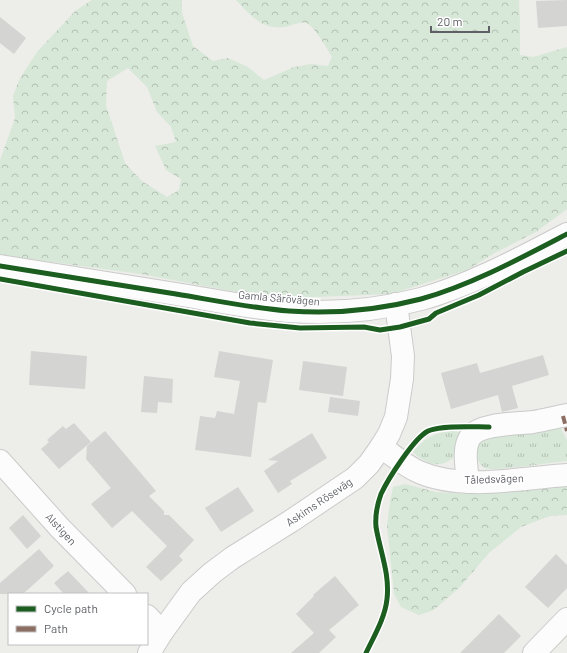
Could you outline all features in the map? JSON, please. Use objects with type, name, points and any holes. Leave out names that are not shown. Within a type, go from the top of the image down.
[{"type":"street","name":"Gamla Särövägen","points":[[0,266],[227,303],[289,311],[323,312],[358,310],[421,299],[485,275],[567,234]]},
{"type":"street","name":"Askims Röseväg","points":[[149,653],[162,632],[192,592],[212,573],[232,558],[355,478],[369,464],[389,434],[396,417],[402,379],[403,356],[396,304]]},
{"type":"street","points":[[468,482],[466,457],[467,445],[472,436],[480,430],[489,427],[535,422],[567,415]]},
{"type":"street","name":"Tåledsvägen","points":[[381,447],[423,474],[440,478],[468,482],[503,481],[567,475]]},
{"type":"street","name":"Alstigen","points":[[0,461],[59,527],[124,593]]},
{"type":"street","points":[[148,617],[162,632]]},
{"type":"street","points":[[534,653],[567,619]]},
{"type":"green space","points":[[92,0],[182,0],[182,13],[193,46],[213,61],[228,58],[248,67],[264,80],[294,67],[311,64],[328,66],[332,57],[313,28],[306,23],[285,27],[263,24],[246,11],[236,0],[519,0],[520,55],[533,57],[567,47],[567,209],[536,232],[493,254],[467,270],[391,294],[291,297],[236,292],[141,274],[0,255],[0,160],[15,118],[13,96],[20,78],[37,52],[75,11]],"holes":[[[128,68],[147,87],[157,112],[171,127],[176,142],[155,146],[166,170],[181,179],[179,190],[167,197],[142,181],[125,163],[106,105],[107,81]]]},
{"type":"green space","points":[[560,427],[567,440],[567,461],[491,469],[485,468],[479,462],[477,457],[475,449],[481,438]]},
{"type":"green space","points":[[452,431],[459,432],[461,435],[456,454],[451,460],[440,464],[430,463],[421,459],[413,452],[421,443],[430,437],[440,433]]},
{"type":"green space","points":[[567,483],[567,515],[550,516],[521,527],[489,553],[460,587],[434,610],[419,615],[401,607],[394,594],[387,525],[393,487],[405,484],[436,492],[467,494]]},
{"type":"building","points":[[567,0],[567,26],[538,28],[536,1]]},
{"type":"building","points":[[0,17],[26,38],[14,54],[0,43]]},
{"type":"building","points":[[31,351],[87,356],[85,389],[29,385]]},
{"type":"building","points":[[219,351],[273,360],[266,403],[258,402],[251,457],[195,450],[200,416],[215,418],[217,411],[234,414],[240,381],[214,377]]},
{"type":"building","points":[[543,355],[549,375],[512,386],[518,408],[502,412],[498,395],[451,409],[441,373],[477,363],[480,373]]},
{"type":"building","points":[[303,361],[347,367],[343,396],[299,390]]},
{"type":"building","points":[[144,376],[173,379],[172,403],[158,402],[157,413],[141,412]]},
{"type":"building","points":[[330,397],[360,401],[358,416],[328,412]]},
{"type":"building","points":[[74,423],[91,442],[59,469],[41,449],[49,442],[47,440],[63,426],[66,429]]},
{"type":"building","points":[[105,431],[156,491],[149,496],[164,511],[164,515],[169,515],[194,540],[179,556],[183,560],[161,581],[146,567],[167,546],[132,511],[112,528],[91,504],[111,488],[86,459],[87,446]]},
{"type":"building","points":[[312,433],[327,458],[290,481],[292,484],[278,493],[264,471],[278,461],[268,460]]},
{"type":"building","points":[[238,487],[254,511],[221,532],[205,508]]},
{"type":"building","points":[[23,515],[41,536],[27,549],[9,528]]},
{"type":"building","points":[[39,549],[54,566],[24,593],[0,594],[0,583]]},
{"type":"building","points":[[556,554],[567,565],[567,588],[548,608],[525,587]]},
{"type":"building","points":[[68,571],[89,593],[63,593],[54,583]]},
{"type":"building","points":[[335,576],[359,605],[329,630],[336,637],[319,653],[291,653],[314,633],[296,614],[314,596],[313,595]]},
{"type":"building","points":[[499,614],[521,636],[504,653],[460,653]]},
{"type":"marked path","points":[[563,416],[567,431]]},
{"type":"cycle path","points":[[0,266],[232,304],[289,311],[322,312],[389,306],[440,293],[477,279],[567,234]]},
{"type":"cycle path","points":[[0,279],[250,323],[300,328],[364,327],[380,330],[400,327],[429,319],[436,313],[479,295],[567,251]]},
{"type":"cycle path","points":[[366,653],[382,620],[388,590],[386,572],[376,527],[378,502],[384,487],[409,450],[422,435],[428,431],[449,427],[489,427]]}]
